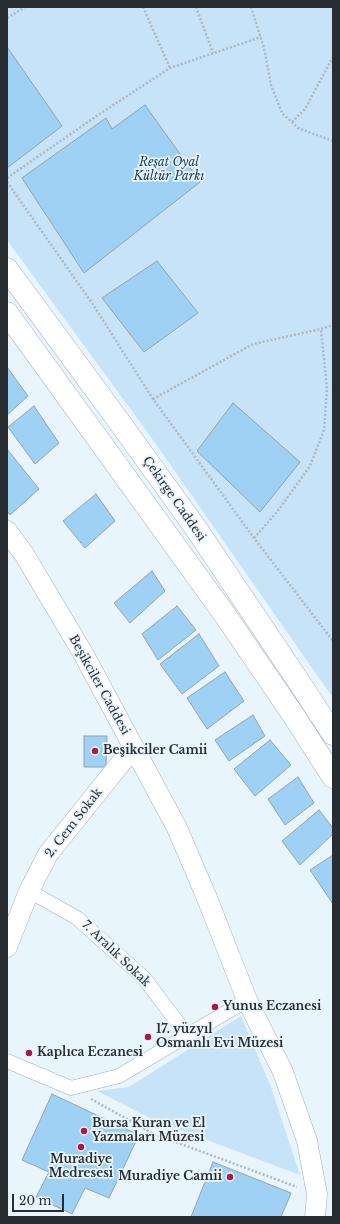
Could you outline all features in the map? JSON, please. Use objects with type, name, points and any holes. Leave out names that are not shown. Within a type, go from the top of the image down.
[{"type":"main road","name":"Çekirge Caddesi","points":[[7,269],[195,527],[333,734]]},
{"type":"main road","points":[[7,313],[225,615],[294,716],[333,777]]},
{"type":"main road","name":"Beşikciler Caddesi","points":[[7,531],[24,554],[84,655],[178,828],[247,1000],[283,1072],[307,1141],[317,1194],[315,1217]]},
{"type":"main road","name":"2. Cem Sokak","points":[[7,947],[29,891],[48,854],[134,748]]},
{"type":"street","name":"7. Aralık Sokak","points":[[29,891],[77,918],[144,978],[187,1035]]},
{"type":"street","points":[[7,1062],[71,1088],[119,1076],[247,1000]]},
{"type":"path","points":[[7,18],[25,7]]},
{"type":"path","points":[[143,7],[170,68]]},
{"type":"path","points":[[196,7],[213,53]]},
{"type":"path","points":[[251,7],[261,37],[271,85],[282,113],[298,128],[333,141]]},
{"type":"path","points":[[7,178],[101,112],[170,68],[261,37]]},
{"type":"path","points":[[292,122],[305,109],[333,56]]},
{"type":"path","points":[[7,182],[92,303],[153,399],[254,538],[333,640]]},
{"type":"path","points":[[153,399],[253,344],[322,329],[333,325]]},
{"type":"path","points":[[254,538],[278,512],[310,466],[324,430],[327,389],[322,329]]},
{"type":"path","points":[[71,1088],[154,1134],[317,1194]]},
{"type":"green space","name":"Reşat Oyal Kültür Parkı","points":[[7,7],[333,7],[333,698],[153,440],[7,240]]},
{"type":"green space","points":[[241,1016],[271,1087],[300,1175],[154,1120],[97,1091],[129,1087]]},
{"type":"building","points":[[7,47],[62,126],[7,168]]},
{"type":"building","points":[[145,105],[200,182],[84,273],[22,178],[106,118],[112,129]]},
{"type":"building","points":[[157,261],[198,313],[144,352],[102,298]]},
{"type":"building","points":[[7,367],[28,396],[7,415]]},
{"type":"building","points":[[233,403],[300,462],[260,512],[197,451]]},
{"type":"building","points":[[34,406],[59,443],[35,464],[8,427]]},
{"type":"building","points":[[7,449],[39,489],[10,515],[7,511]]},
{"type":"building","points":[[96,494],[115,521],[85,548],[63,521]]},
{"type":"building","points":[[152,571],[165,591],[130,623],[114,603]]},
{"type":"building","points":[[177,606],[196,630],[158,660],[142,634]]},
{"type":"building","points":[[199,634],[219,666],[182,694],[160,664]]},
{"type":"building","points":[[225,672],[244,701],[207,729],[187,698]]},
{"type":"building","points":[[253,715],[265,736],[229,761],[215,740]]},
{"type":"building","name":"Beşikciler Camii","points":[[84,736],[107,736],[106,767],[84,767]]},
{"type":"building","points":[[270,740],[291,765],[255,796],[234,769]]},
{"type":"building","points":[[298,777],[314,803],[285,825],[268,799]]},
{"type":"building","points":[[319,810],[333,828],[333,834],[300,865],[282,841]]},
{"type":"building","points":[[333,855],[333,904],[310,870]]},
{"type":"building","name":"Muradiye Medresesi","points":[[52,1094],[139,1135],[109,1198],[85,1188],[72,1214],[36,1197],[49,1172],[22,1160]]},
{"type":"building","name":"Muradiye Camii","points":[[213,1162],[291,1193],[281,1217],[191,1217]]},
{"type":"place","name":"Beşikciler Camii","points":[[95,751]]},
{"type":"place","name":"Yunus Eczanesi","points":[[215,1007]]},
{"type":"place","name":"17. yüzyıl Osmanlı Evi Müzesi","points":[[148,1037]]},
{"type":"place","name":"Kaplıca Eczanesi","points":[[29,1053]]},
{"type":"place","name":"Bursa Kuran ve El Yazmaları Müzesi","points":[[84,1131]]},
{"type":"place","name":"Muradiye Medresesi","points":[[81,1147]]},
{"type":"place","name":"Muradiye Camii","points":[[230,1177]]}]
